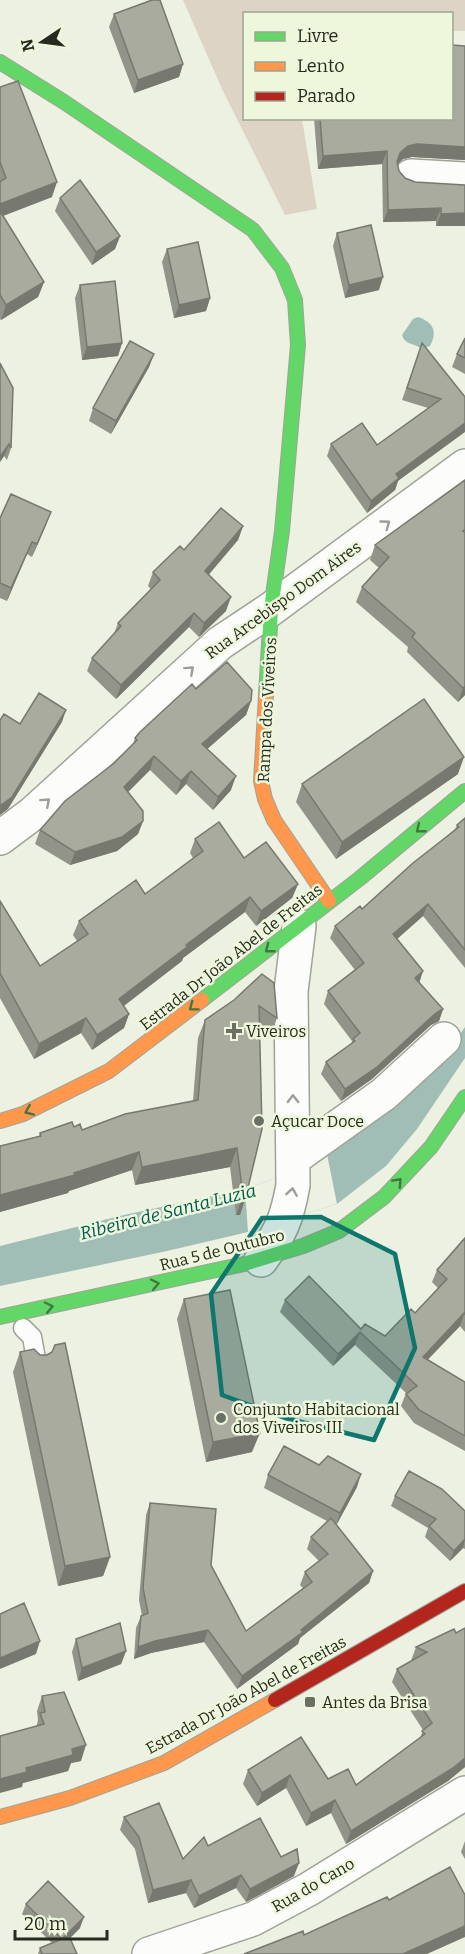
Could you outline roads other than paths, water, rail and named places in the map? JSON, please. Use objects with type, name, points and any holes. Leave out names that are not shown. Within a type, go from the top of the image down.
[{"type":"street","name":"Rampa dos Viveiros","points":[[0,62],[64,102],[253,230],[282,268],[295,300],[298,345],[282,531],[271,609],[261,781],[265,799],[274,820],[329,901]]},
{"type":"street","points":[[411,176],[465,179]]},
{"type":"street","name":"Rua Arcebispo Dom Aires","points":[[0,838],[32,814],[220,643],[271,609],[465,466]]},
{"type":"street","name":"Estrada Dr João Abel de Freitas","points":[[0,1121],[23,1114],[109,1071],[300,926],[465,791]]},
{"type":"street","points":[[261,1260],[274,1242],[287,1216],[293,1185],[291,987],[300,926]]},
{"type":"street","points":[[239,972],[263,972],[291,987]]},
{"type":"street","points":[[294,1158],[384,1094],[444,1039]]},
{"type":"street","name":"Rua 5 de Outubro","points":[[0,1317],[261,1260],[339,1231],[384,1197],[431,1147],[465,1097]]},
{"type":"street","name":"Estrada Dr João Abel de Freitas","points":[[0,1817],[70,1798],[164,1763],[465,1591]]},
{"type":"street","name":"Rua do Cano","points":[[166,1951],[253,1919],[309,1889],[465,1793]]},
{"type":"lane","points":[[23,1328],[32,1337],[37,1364]]},
{"type":"water","points":[[418,317],[430,324],[434,332],[430,346],[422,349],[408,342],[402,335],[413,319]]},
{"type":"water","name":"Ribeira de Santa Luzia","points":[[465,1027],[465,1058],[417,1129],[386,1166],[337,1204],[248,1232],[0,1286],[0,1246],[124,1215],[245,1189],[276,1178],[455,1041]]},
{"type":"place","name":"Viveiros","points":[[234,1031]]},
{"type":"place","name":"Açucar Doce","points":[[259,1121]]},
{"type":"place","name":"Conjunto Habitacional dos Viveiros III","points":[[221,1418]]},
{"type":"place","name":"Antes da Brisa","points":[[310,1702]]}]
